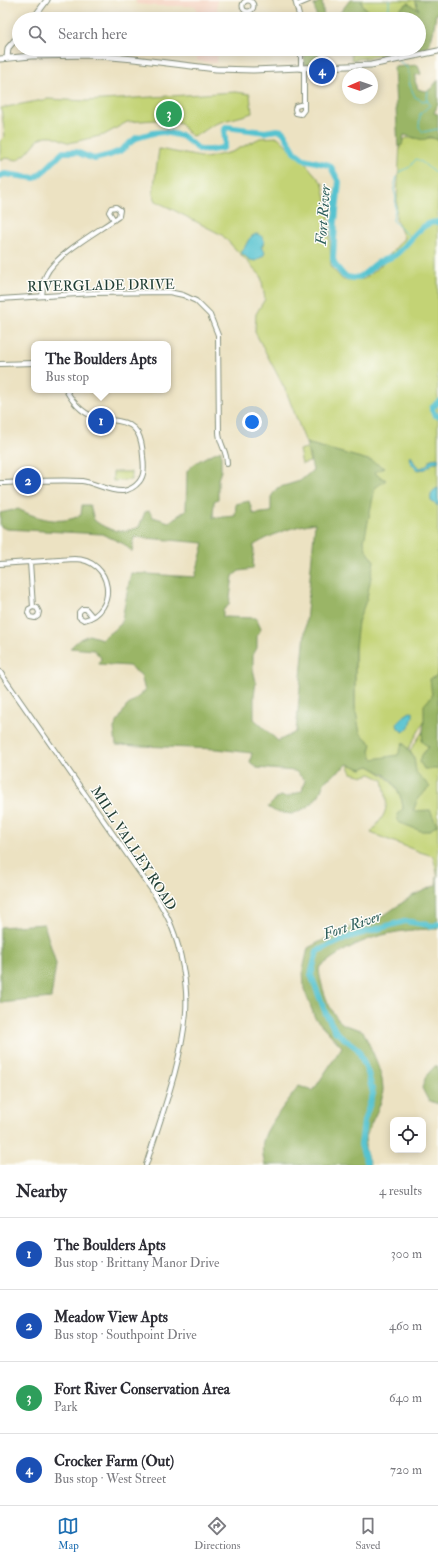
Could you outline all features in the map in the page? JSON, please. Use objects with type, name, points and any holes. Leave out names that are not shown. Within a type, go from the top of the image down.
[{"type":"main road","points":[[38,12],[47,0]]},
{"type":"main road","points":[[7,58],[8,48],[12,43]]},
{"type":"main road","points":[[426,54],[438,51]]},
{"type":"main road","points":[[0,59],[31,56]]},
{"type":"main road","points":[[98,56],[229,70],[303,69],[361,66],[415,56]]},
{"type":"street","points":[[295,0],[298,12]]},
{"type":"street","points":[[297,5],[309,0]]},
{"type":"street","points":[[302,56],[304,104]]},
{"type":"street","points":[[42,296],[46,274],[60,258],[114,220]]},
{"type":"street","name":"RIVERGLADE DRIVE","points":[[0,299],[94,293],[172,292],[190,298],[202,306],[212,318],[218,335],[219,434],[226,453],[227,464]]},
{"type":"street","points":[[0,364],[31,363]]},
{"type":"street","points":[[0,482],[76,481],[96,484],[116,490],[129,490],[139,482],[143,471],[142,443],[140,436],[134,428],[125,423],[98,419],[86,413],[73,402],[68,393]]},
{"type":"street","points":[[0,564],[77,559],[89,562],[98,568],[105,579],[106,595],[101,608],[92,616]]},
{"type":"street","points":[[30,562],[33,607]]},
{"type":"street","name":"MILL VALLEY ROAD","points":[[0,672],[154,893],[169,921],[178,945],[186,998],[183,1032],[168,1093],[146,1165]]},
{"type":"shaded area","points":[[136,0],[217,0],[217,12],[196,12],[196,6],[156,6],[136,4]]},
{"type":"shaded area","points":[[197,56],[217,56],[217,63],[197,61]]},
{"type":"green space","points":[[322,0],[323,12],[316,12],[314,5]]},
{"type":"green space","points":[[350,0],[361,0],[363,6],[370,12],[341,12]]},
{"type":"green space","points":[[361,0],[415,0],[419,11],[408,3],[395,12],[370,12],[363,6]]},
{"type":"green space","points":[[415,0],[438,0],[438,14],[436,14],[433,33],[428,48],[426,49],[426,12],[395,12],[408,3],[419,10]]},
{"type":"green space","points":[[304,56],[319,56],[319,58],[328,59],[329,65],[305,65]]},
{"type":"green space","points":[[351,56],[376,56],[352,60]]},
{"type":"green space","points":[[418,65],[421,74],[416,75],[415,81],[418,89],[425,91],[428,90],[432,88],[438,80],[438,104],[434,113],[438,114],[438,140],[430,137],[423,140],[404,135],[402,145],[398,147],[394,67]]},
{"type":"green space","points":[[236,92],[250,94],[252,113],[215,124],[192,136],[181,124],[168,119],[127,122],[104,135],[69,143],[53,136],[46,136],[39,139],[26,154],[17,160],[6,158],[0,160],[0,141],[5,136],[1,108],[48,99],[86,101]]},
{"type":"green space","points":[[278,137],[306,164],[323,184],[329,215],[331,267],[343,280],[364,279],[381,265],[404,238],[396,219],[400,143],[406,138],[438,138],[438,697],[409,748],[399,761],[364,759],[355,707],[355,648],[367,460],[306,443],[286,391],[255,332],[256,314],[265,299],[261,276],[222,235],[156,201],[153,194],[159,149],[206,158],[232,152],[260,138]]},
{"type":"green space","points":[[306,443],[372,461],[384,468],[375,472],[386,480],[375,488],[364,541],[366,549],[374,561],[367,598],[358,622],[355,648],[355,707],[360,733],[372,744],[370,751],[373,759],[398,755],[403,742],[414,758],[416,772],[430,787],[418,798],[413,811],[430,810],[437,825],[429,831],[421,831],[398,822],[397,814],[403,809],[403,804],[397,790],[388,777],[369,766],[362,769],[348,764],[325,781],[319,795],[308,807],[292,814],[276,812],[268,807],[279,796],[287,797],[302,791],[305,780],[295,771],[257,768],[250,762],[252,753],[217,749],[116,745],[114,728],[126,707],[145,691],[141,675],[129,666],[99,664],[101,658],[94,650],[70,648],[80,639],[89,635],[102,639],[121,624],[131,573],[195,577],[204,543],[134,537],[132,552],[124,544],[102,534],[6,529],[0,526],[0,513],[18,509],[49,520],[65,520],[81,515],[82,505],[90,505],[94,520],[99,524],[115,530],[121,531],[139,527],[145,512],[149,511],[153,517],[169,522],[186,510],[187,471],[198,461],[221,450],[221,471],[218,479],[218,499],[214,501],[213,518],[235,516],[236,504],[249,501],[253,514],[271,512],[271,497],[277,488],[300,481],[313,470]],"holes":[[[315,523],[296,732],[278,741],[254,719],[254,695],[256,682],[253,669],[253,655],[257,648],[257,636],[261,629],[256,618],[223,617],[223,610],[229,605],[233,576],[239,571],[253,569],[254,545],[283,531],[298,526]]]},
{"type":"green space","points":[[307,448],[310,462],[302,464],[299,450]]},
{"type":"green space","points":[[113,472],[131,472],[131,480],[113,481]]},
{"type":"green space","points":[[438,671],[438,769],[424,769],[420,762],[422,755],[429,747],[422,742],[424,705],[432,696],[430,679],[436,676]]},
{"type":"green space","points":[[423,731],[422,742],[429,746],[422,755],[438,769],[438,877],[433,856],[371,833],[384,814],[386,806],[383,780],[371,774],[364,776],[352,773],[348,764],[362,769],[369,766],[382,774],[397,789],[403,809],[413,811],[418,798],[414,758],[410,751]]},
{"type":"green space","points":[[437,876],[438,929],[421,929],[389,933],[375,937],[347,949],[319,968],[323,990],[333,1012],[342,1023],[363,1031],[376,1059],[381,1075],[383,1089],[382,1097],[365,1140],[365,1149],[370,1165],[265,1165],[263,1141],[275,1119],[299,1086],[313,1091],[342,1047],[315,1018],[304,989],[303,970],[308,948],[342,930],[380,918],[412,896],[436,885]]},
{"type":"green space","points":[[44,924],[56,964],[51,998],[0,1003],[0,927]]},
{"type":"green space","points":[[435,1066],[438,1066],[438,1104],[428,1100],[422,1088],[426,1076]]},
{"type":"water","points":[[256,234],[261,235],[264,240],[261,247],[265,252],[264,255],[256,261],[250,260],[241,253],[249,239]]},
{"type":"water","points":[[411,455],[415,464],[420,468],[426,466],[431,459],[438,458],[438,462],[434,462],[426,469],[417,470],[410,462],[409,456]]},
{"type":"water","points":[[438,488],[438,506],[431,501],[431,495],[433,491]]},
{"type":"water","points":[[410,712],[413,712],[412,720],[407,729],[403,732],[398,728],[397,724],[401,718]]},
{"type":"waterway","points":[[380,12],[389,9],[389,0]]},
{"type":"waterway","points":[[399,61],[408,69],[409,84],[415,97],[423,101],[427,100],[430,105],[420,114],[419,127],[423,132],[438,129]]},
{"type":"waterway","points":[[427,100],[428,91]]},
{"type":"waterway","name":"Fort River","points":[[0,176],[5,174],[35,178],[63,152],[76,152],[94,159],[120,151],[136,138],[153,133],[164,132],[182,136],[200,150],[211,150],[223,148],[225,145],[224,133],[226,127],[265,132],[277,130],[284,133],[295,152],[304,159],[329,165],[339,182],[333,259],[335,265],[344,276],[350,278],[362,276],[378,263],[390,258],[400,251],[420,229],[426,225],[438,222]]},
{"type":"waterway","points":[[412,238],[393,220],[396,197],[394,189],[397,176],[401,171],[410,167],[416,159],[438,173]]},
{"type":"waterway","name":"Fort River","points":[[438,402],[432,408],[435,415],[438,416]]},
{"type":"waterway","name":"Fort River","points":[[367,1165],[361,1145],[364,1121],[373,1094],[368,1073],[358,1049],[336,1032],[326,1014],[311,975],[317,951],[352,936],[405,921],[434,926],[438,924]]},
{"type":"place","name":"Crocker Farm (Out)","points":[[322,71]]},
{"type":"place","name":"Fort River Conservation Area","points":[[169,114]]},
{"type":"place","name":"The Boulders Apts","points":[[101,421]]},
{"type":"place","name":"Meadow View Apts","points":[[28,481]]}]
